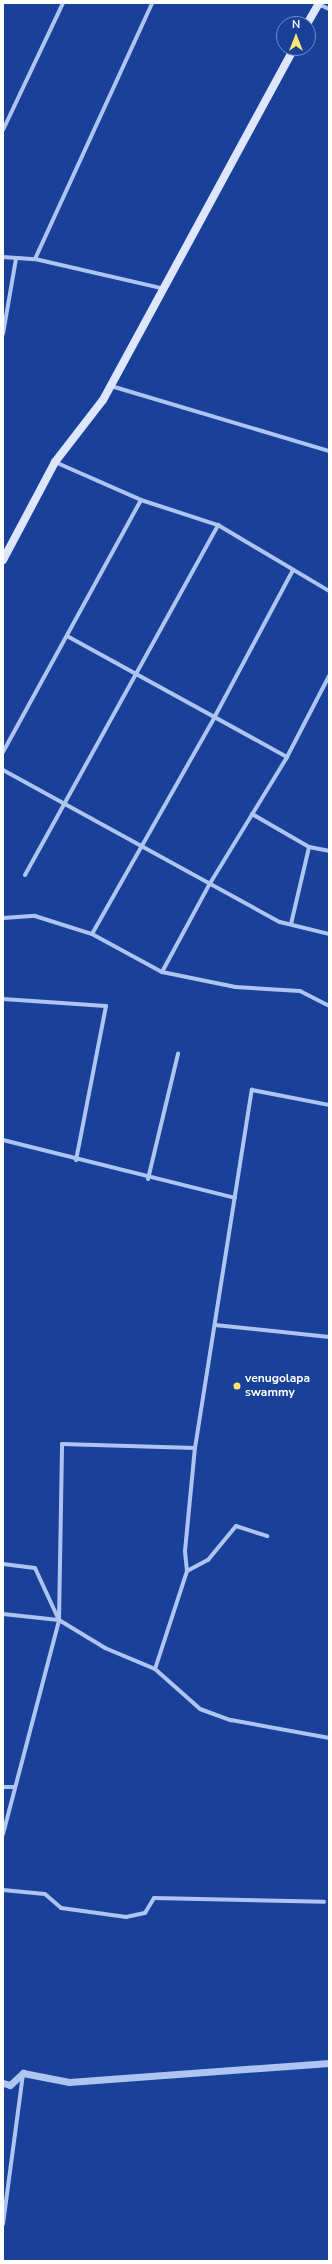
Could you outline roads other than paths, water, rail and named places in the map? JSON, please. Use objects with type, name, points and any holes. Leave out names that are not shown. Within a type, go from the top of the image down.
[{"type":"main road","points":[[311,16],[318,4]]},
{"type":"main road","points":[[3,560],[55,462],[111,386],[165,289],[290,56]]},
{"type":"street","points":[[3,130],[63,3]]},
{"type":"street","points":[[35,259],[152,3]]},
{"type":"street","points":[[318,4],[329,9]]},
{"type":"street","points":[[3,257],[35,259],[165,289]]},
{"type":"street","points":[[3,334],[16,259]]},
{"type":"street","points":[[111,386],[329,451]]},
{"type":"street","points":[[55,462],[141,500],[218,525],[329,591]]},
{"type":"street","points":[[3,752],[141,500]]},
{"type":"street","points":[[25,875],[66,805],[218,525]]},
{"type":"street","points":[[92,934],[214,718],[293,570]]},
{"type":"street","points":[[67,636],[287,757]]},
{"type":"street","points":[[162,972],[209,885],[287,757],[329,676]]},
{"type":"street","points":[[3,770],[142,846],[209,885],[291,924],[329,934]]},
{"type":"street","points":[[252,814],[309,846],[329,851]]},
{"type":"street","points":[[291,924],[309,846]]},
{"type":"street","points":[[3,918],[35,916],[92,934],[162,972],[235,987],[300,991],[329,1006]]},
{"type":"street","points":[[3,1000],[106,1006],[76,1160]]},
{"type":"street","points":[[148,1179],[178,1054]]},
{"type":"street","points":[[155,1669],[187,1571],[185,1551],[195,1448],[252,1090],[329,1105]]},
{"type":"street","points":[[3,1140],[148,1179],[235,1198]]},
{"type":"street","points":[[215,1325],[329,1337]]},
{"type":"street","points":[[3,1834],[59,1620],[62,1444],[195,1448]]},
{"type":"street","points":[[187,1571],[208,1560],[236,1526],[267,1536]]},
{"type":"street","points":[[3,1564],[36,1568],[59,1620]]},
{"type":"street","points":[[3,1614],[59,1620],[105,1648],[155,1669],[200,1709],[231,1720],[329,1738]]},
{"type":"street","points":[[3,1787],[15,1787]]},
{"type":"street","points":[[3,1890],[45,1894],[61,1908],[126,1917],[145,1913],[154,1898],[324,1902]]},
{"type":"street","points":[[23,2073],[69,2082],[329,2063]]},
{"type":"street","points":[[3,2083],[10,2085],[23,2073]]},
{"type":"street","points":[[3,2224],[23,2073]]},
{"type":"place","name":"venugolapa swammy","points":[[237,1386]]}]
